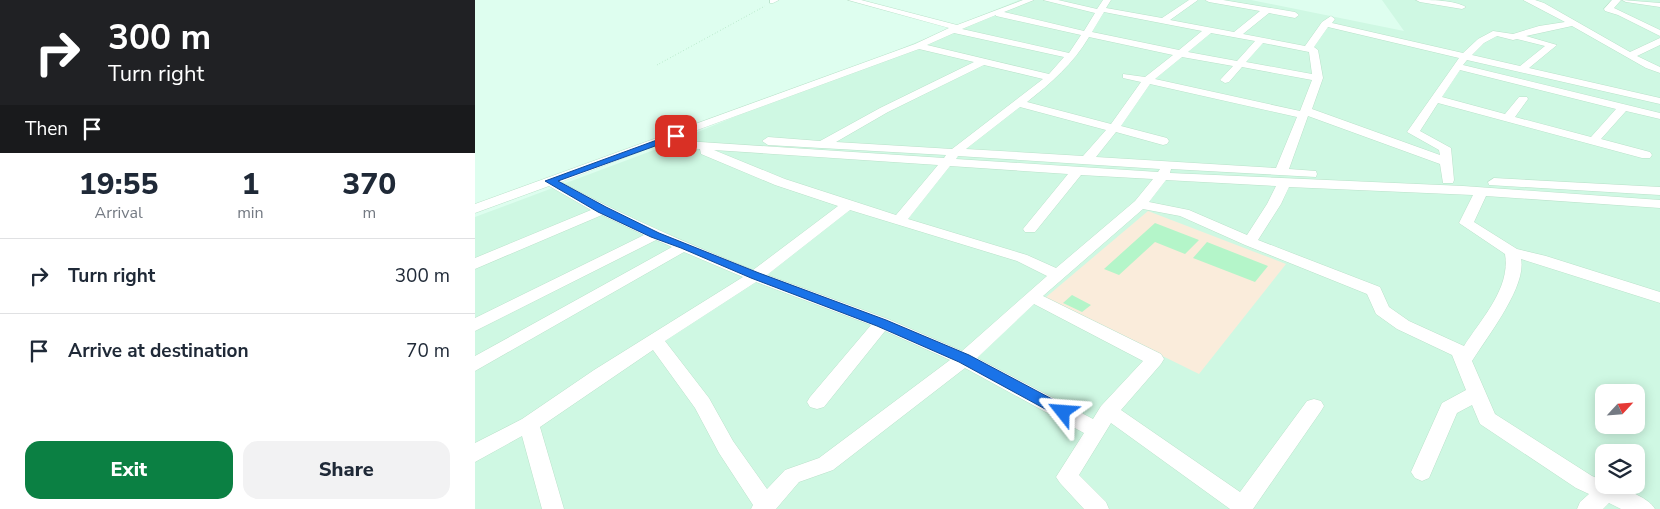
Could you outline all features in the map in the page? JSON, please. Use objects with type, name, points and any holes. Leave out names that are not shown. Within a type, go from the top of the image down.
[{"type":"street","points":[[852,0],[956,29],[1071,56]]},
{"type":"street","points":[[475,209],[676,136],[775,97],[918,46],[1029,0]]},
{"type":"street","points":[[1047,0],[1103,7],[1163,21],[1313,50]]},
{"type":"street","points":[[1163,21],[1194,0]]},
{"type":"street","points":[[1209,0],[1295,15]]},
{"type":"street","points":[[1420,0],[1462,6]]},
{"type":"street","points":[[1617,0],[1608,9],[1621,13],[1660,33]]},
{"type":"street","points":[[1626,0],[1660,5]]},
{"type":"street","points":[[1532,1],[1660,70]]},
{"type":"street","points":[[900,220],[951,157],[1051,78],[1071,56],[1103,7]]},
{"type":"street","points":[[1236,35],[1267,10]]},
{"type":"street","points":[[996,13],[1085,35],[1179,54],[1318,78]]},
{"type":"street","points":[[1313,50],[1308,49],[1314,38],[1334,16]]},
{"type":"street","points":[[1448,180],[1445,148],[1413,132],[1465,56],[1481,42],[1496,33],[1513,38],[1539,29],[1573,23]]},
{"type":"street","points":[[1325,24],[1660,101]]},
{"type":"street","points":[[1030,229],[1114,128],[1148,80],[1209,30]]},
{"type":"street","points":[[1516,36],[1552,45],[1523,68]]},
{"type":"street","points":[[1225,80],[1261,40]]},
{"type":"street","points":[[1631,56],[1660,41]]},
{"type":"street","points":[[918,46],[1051,78]]},
{"type":"street","points":[[1250,242],[1274,204],[1304,113],[1318,78],[1313,50]]},
{"type":"street","points":[[823,144],[875,115],[982,62]]},
{"type":"street","points":[[1458,67],[1660,116]]},
{"type":"street","points":[[1127,76],[1304,113],[1447,162]]},
{"type":"street","points":[[1599,101],[1606,89]]},
{"type":"street","points":[[1436,99],[1646,155]]},
{"type":"street","points":[[1508,118],[1523,99]]},
{"type":"street","points":[[1018,103],[1163,141]]},
{"type":"street","points":[[1593,141],[1624,106]]},
{"type":"street","points":[[676,136],[823,144],[951,157]]},
{"type":"street","points":[[657,143],[951,157],[1660,204]]},
{"type":"street","points":[[692,146],[780,182],[848,205],[1022,258],[1057,275]]},
{"type":"street","points":[[655,340],[698,397],[726,447],[764,507],[792,476],[826,464],[964,359],[1032,297],[1140,204],[1165,171]]},
{"type":"street","points":[[1282,178],[1448,180],[1660,191]]},
{"type":"street","points":[[550,181],[602,210],[655,235],[755,276],[882,323],[964,359],[1097,430]]},
{"type":"street","points":[[1481,192],[1466,223],[1512,252],[1541,259],[1660,298]]},
{"type":"street","points":[[1140,204],[1183,213],[1250,242],[1375,291],[1382,310],[1403,325],[1459,351],[1487,420],[1584,482],[1595,486]]},
{"type":"street","points":[[475,454],[491,443],[529,424],[568,396],[755,276],[848,205]]},
{"type":"street","points":[[475,264],[602,210]]},
{"type":"street","points":[[475,325],[655,235]]},
{"type":"street","points":[[475,364],[685,246]]},
{"type":"street","points":[[1463,361],[1509,289],[1515,267],[1512,252]]},
{"type":"street","points":[[1032,297],[1155,359],[1108,411],[1067,476],[1098,509]]},
{"type":"street","points":[[817,402],[882,323]]},
{"type":"street","points":[[1422,472],[1449,408],[1477,393]]},
{"type":"street","points":[[1108,411],[1243,506],[1314,406]]},
{"type":"street","points":[[529,424],[553,509]]},
{"type":"street","points":[[1589,509],[1605,494]]},
{"type":"street","points":[[1614,494],[1644,509]]},
{"type":"path","points":[[657,65],[774,1]]},
{"type":"shaded area","points":[[1019,0],[1251,0],[1404,31],[1382,0],[1660,0],[1660,509],[475,509],[475,217],[654,150]]},
{"type":"shaded area","points":[[1148,211],[1286,264],[1199,374],[1045,298]]},
{"type":"building","points":[[1155,223],[1199,240],[1185,254],[1155,242],[1119,275],[1104,269]]},
{"type":"building","points":[[1207,242],[1268,266],[1255,282],[1193,258]]},
{"type":"building","points":[[1072,295],[1091,305],[1082,312],[1063,303]]},
{"type":"route","points":[[676,136],[550,181],[602,210],[655,235],[755,276],[882,323],[964,359],[1063,412]]}]
